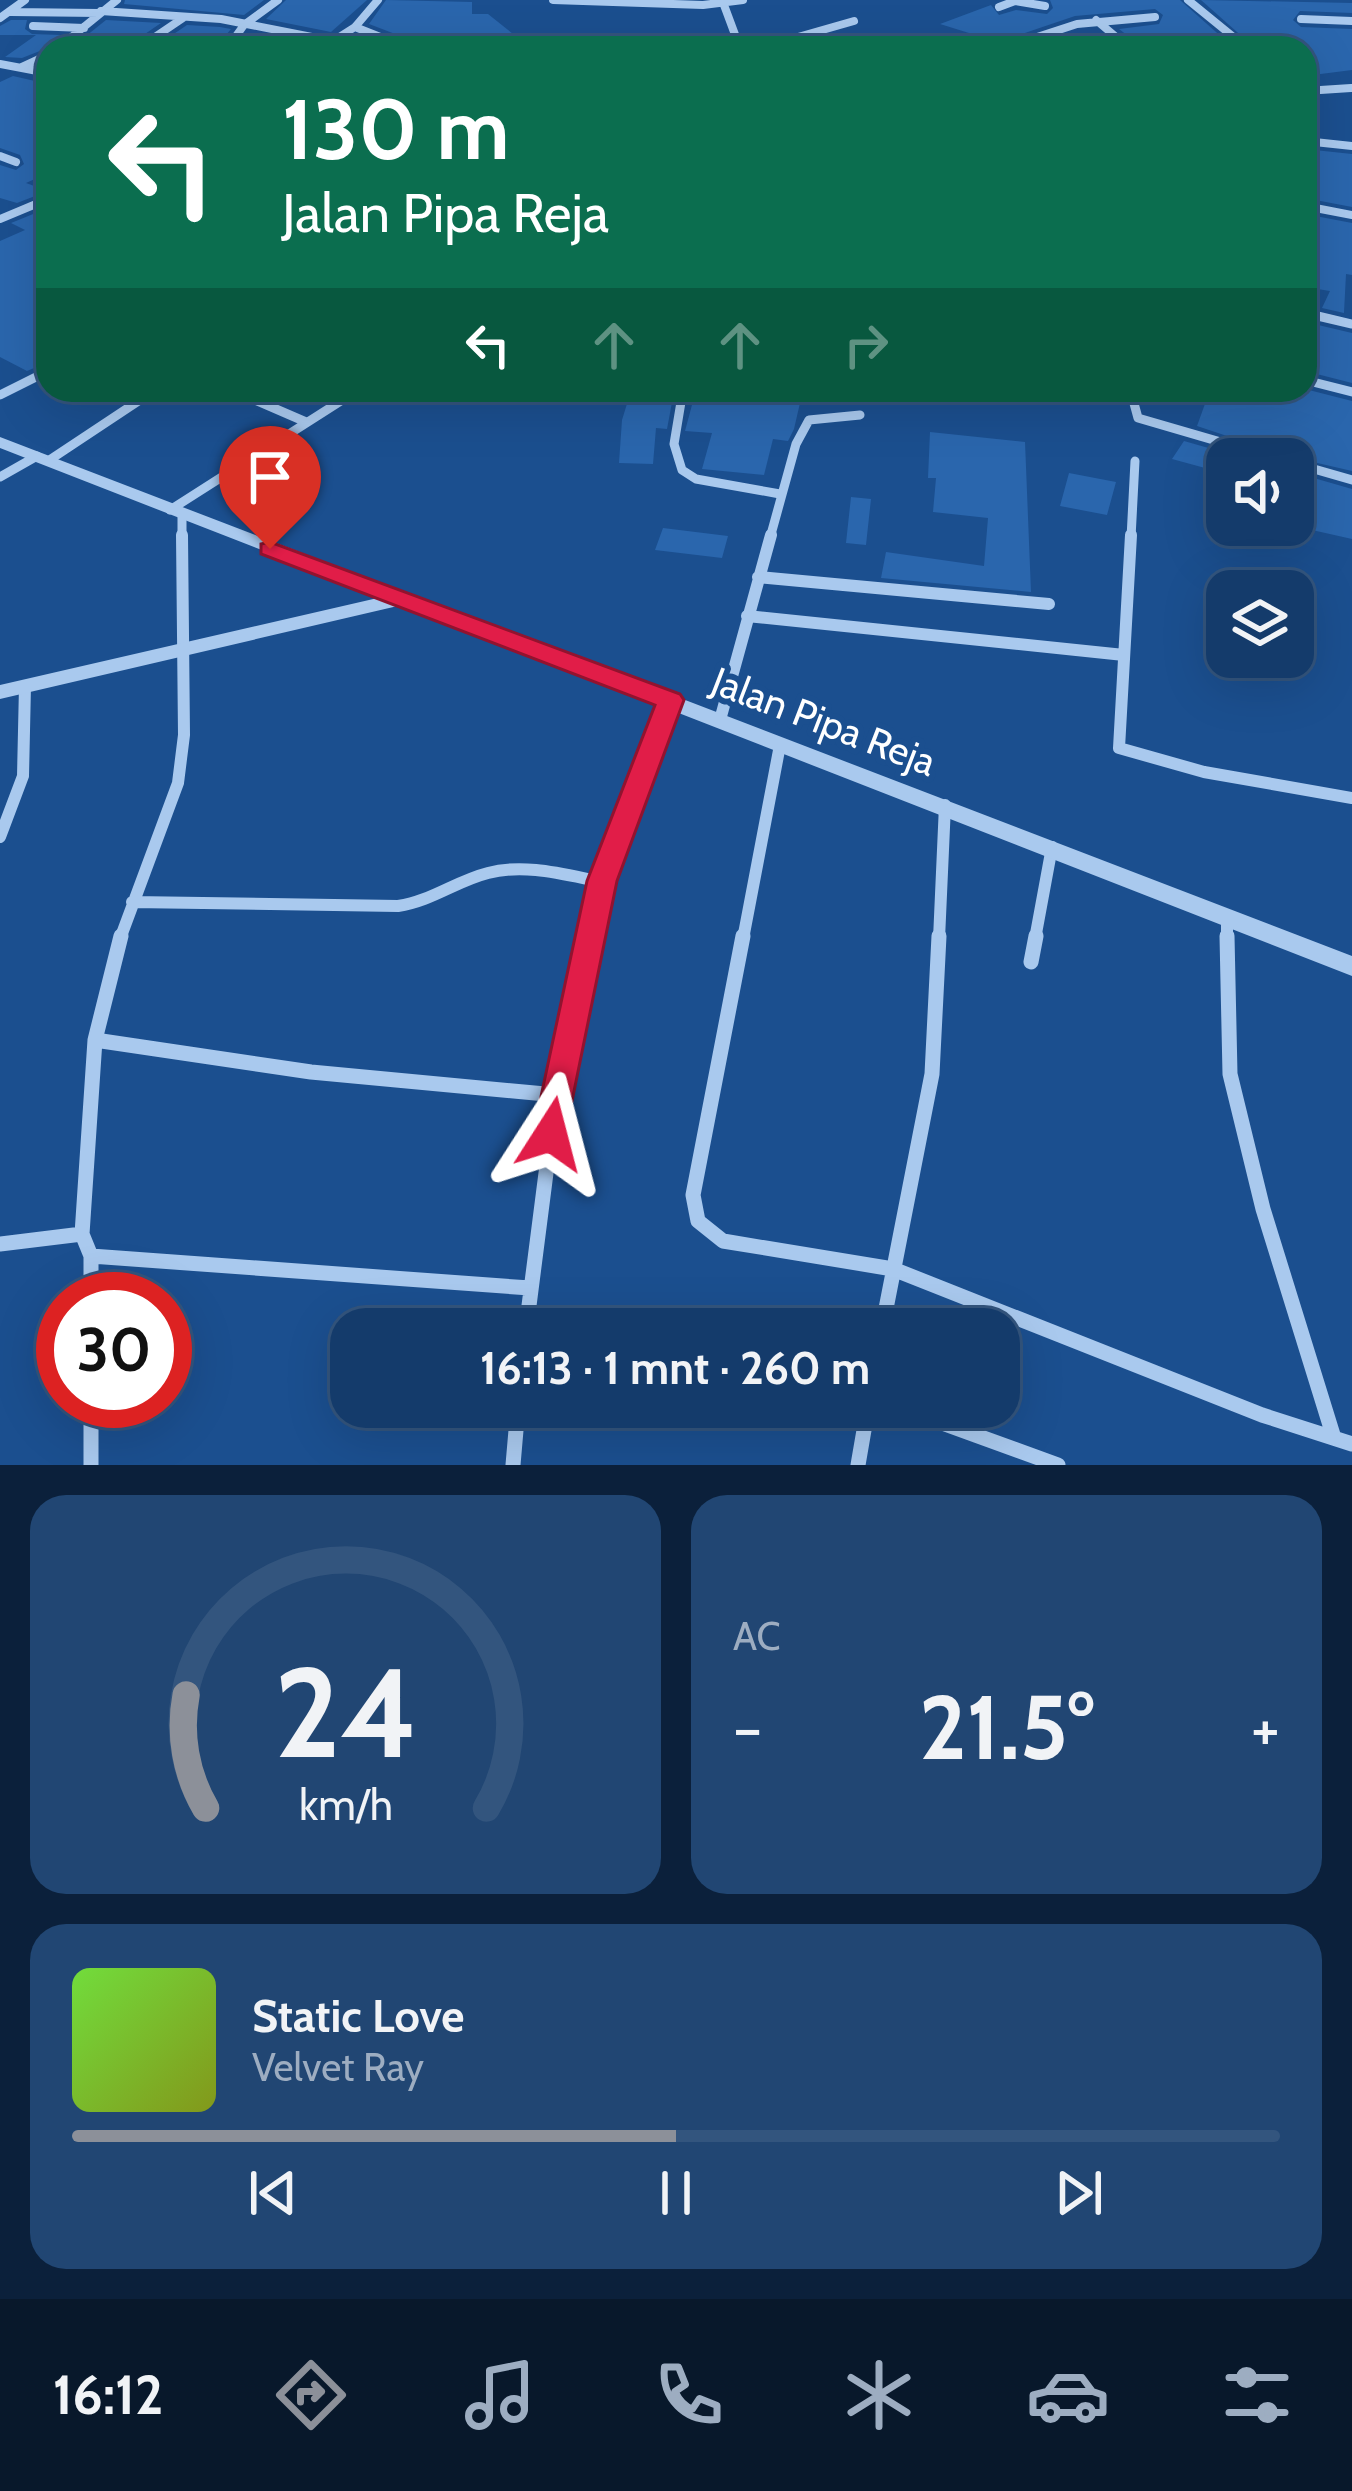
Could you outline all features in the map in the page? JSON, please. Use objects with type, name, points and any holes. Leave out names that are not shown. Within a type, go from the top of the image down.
[{"type":"street","points":[[0,18],[25,0]]},
{"type":"street","points":[[74,36],[117,0]]},
{"type":"street","points":[[239,36],[244,25],[278,0]]},
{"type":"street","points":[[340,36],[355,27],[378,0]]},
{"type":"street","points":[[553,0],[724,5],[743,0]]},
{"type":"street","points":[[1188,0],[1232,36]]},
{"type":"street","points":[[999,7],[1016,2],[1060,10]]},
{"type":"street","points":[[724,5],[735,36]]},
{"type":"street","points":[[1044,30],[1045,5]]},
{"type":"street","points":[[1108,18],[1118,8]]},
{"type":"street","points":[[11,12],[184,17],[304,36]]},
{"type":"street","points":[[1031,36],[1108,18],[1155,16]]},
{"type":"street","points":[[156,36],[184,17]]},
{"type":"street","points":[[1301,19],[1352,21]]},
{"type":"street","points":[[1096,20],[1115,36]]},
{"type":"street","points":[[802,36],[854,21]]},
{"type":"street","points":[[33,26],[84,28]]},
{"type":"street","points":[[355,27],[378,36]]},
{"type":"street","points":[[20,68],[36,61]]},
{"type":"street","points":[[0,64],[36,71]]},
{"type":"street","points":[[1317,90],[1352,89]]},
{"type":"street","points":[[1317,142],[1352,146]]},
{"type":"street","points":[[0,156],[16,162]]},
{"type":"street","points":[[0,219],[36,204]]},
{"type":"street","points":[[1317,208],[1352,215]]},
{"type":"street","points":[[1317,316],[1352,324]]},
{"type":"street","points":[[0,395],[36,377]]},
{"type":"street","points":[[1317,383],[1352,392]]},
{"type":"street","points":[[0,477],[42,458],[135,402]]},
{"type":"street","points":[[260,402],[306,422]]},
{"type":"street","points":[[91,1272],[91,1256],[82,1234],[95,1040],[111,962],[178,782],[184,734],[176,513],[338,402]]},
{"type":"street","points":[[681,402],[674,444],[682,470],[696,479],[780,494]]},
{"type":"street","points":[[1134,402],[1138,418],[1207,438]]},
{"type":"street","points":[[720,720],[780,494],[809,420],[860,416]]},
{"type":"street","name":"Jalan Pipa Reja","points":[[0,442],[1352,966]]},
{"type":"street","points":[[1135,461],[1116,736],[1124,752],[1204,772],[1352,798]]},
{"type":"street","points":[[1314,469],[1352,480]]},
{"type":"street","points":[[758,577],[1049,604]]},
{"type":"street","points":[[0,692],[401,599]]},
{"type":"street","points":[[747,616],[1124,655]]},
{"type":"street","points":[[0,837],[23,776],[25,686]]},
{"type":"street","points":[[528,1308],[556,1095],[602,881],[670,700]]},
{"type":"street","points":[[780,745],[692,1214],[711,1237],[893,1269],[1262,1415],[1343,1441]]},
{"type":"street","points":[[886,1308],[932,1074],[945,806]]},
{"type":"street","points":[[1031,962],[1052,848]]},
{"type":"street","points":[[132,902],[398,906],[432,902],[486,874],[513,869],[602,881]]},
{"type":"street","points":[[1227,916],[1230,1074],[1263,1209],[1343,1441]]},
{"type":"street","points":[[95,1040],[311,1072],[556,1095]]},
{"type":"street","points":[[0,1244],[82,1234]]},
{"type":"street","points":[[91,1256],[530,1288]]},
{"type":"street","points":[[91,1428],[91,1465]]},
{"type":"street","points":[[513,1465],[516,1428]]},
{"type":"street","points":[[858,1465],[864,1428]]},
{"type":"street","points":[[956,1428],[1058,1465]]},
{"type":"building","points":[[125,0],[264,0],[244,15],[124,4]]},
{"type":"building","points":[[286,0],[367,0],[331,32],[266,19]]},
{"type":"building","points":[[386,0],[472,2],[472,14],[488,14],[516,36],[400,36],[369,24]]},
{"type":"building","points":[[1050,0],[1180,0],[1220,36],[1128,36],[1119,29],[1159,24],[1163,15],[1155,9],[1075,16],[1016,36],[979,36],[940,24],[991,5],[999,15],[1016,10],[1047,14],[1053,8]]},
{"type":"building","points":[[1201,0],[1352,3],[1352,13],[1300,11],[1293,20],[1301,27],[1352,29],[1352,70],[1317,74],[1317,36],[1242,36]]},
{"type":"building","points":[[27,20],[25,29],[32,34],[61,35],[36,36],[36,52],[5,57],[36,35],[0,35],[0,26]]},
{"type":"building","points":[[106,20],[161,23],[142,36],[86,36]]},
{"type":"building","points":[[187,25],[231,29],[219,36],[171,36]]},
{"type":"building","points":[[13,76],[36,81],[36,178],[26,183],[36,187],[36,196],[17,203],[0,198],[0,165],[16,170],[24,164],[20,155],[0,148],[0,82]]},
{"type":"building","points":[[1317,150],[1352,154],[1352,207],[1317,200]]},
{"type":"building","points":[[36,213],[36,367],[27,371],[0,357],[0,241],[25,230],[11,223]]},
{"type":"building","points":[[1317,216],[1352,223],[1352,275],[1346,274],[1344,313],[1322,308],[1330,291],[1317,289]]},
{"type":"building","points":[[1317,325],[1352,333],[1352,383],[1317,374]]},
{"type":"building","points":[[1317,392],[1352,401],[1352,471],[1314,462],[1314,438],[1233,438],[1197,426],[1206,402],[1317,402]]},
{"type":"building","points":[[628,402],[672,402],[667,429],[656,428],[653,464],[619,463]]},
{"type":"building","points":[[693,402],[800,402],[788,441],[773,439],[764,475],[702,469],[712,433],[685,431]]},
{"type":"building","points":[[930,432],[1025,442],[1031,592],[881,578],[886,552],[984,566],[988,518],[933,512],[936,478],[928,478]]},
{"type":"building","points":[[1184,441],[1206,447],[1206,468],[1172,459]]},
{"type":"building","points":[[1069,473],[1116,482],[1107,515],[1060,506]]},
{"type":"building","points":[[1314,478],[1352,489],[1352,539],[1314,530]]},
{"type":"building","points":[[851,497],[871,499],[866,545],[846,543]]},
{"type":"building","points":[[663,528],[728,536],[722,558],[655,550]]},
{"type":"route","points":[[270,549],[670,700],[602,881],[551,1134]]}]
